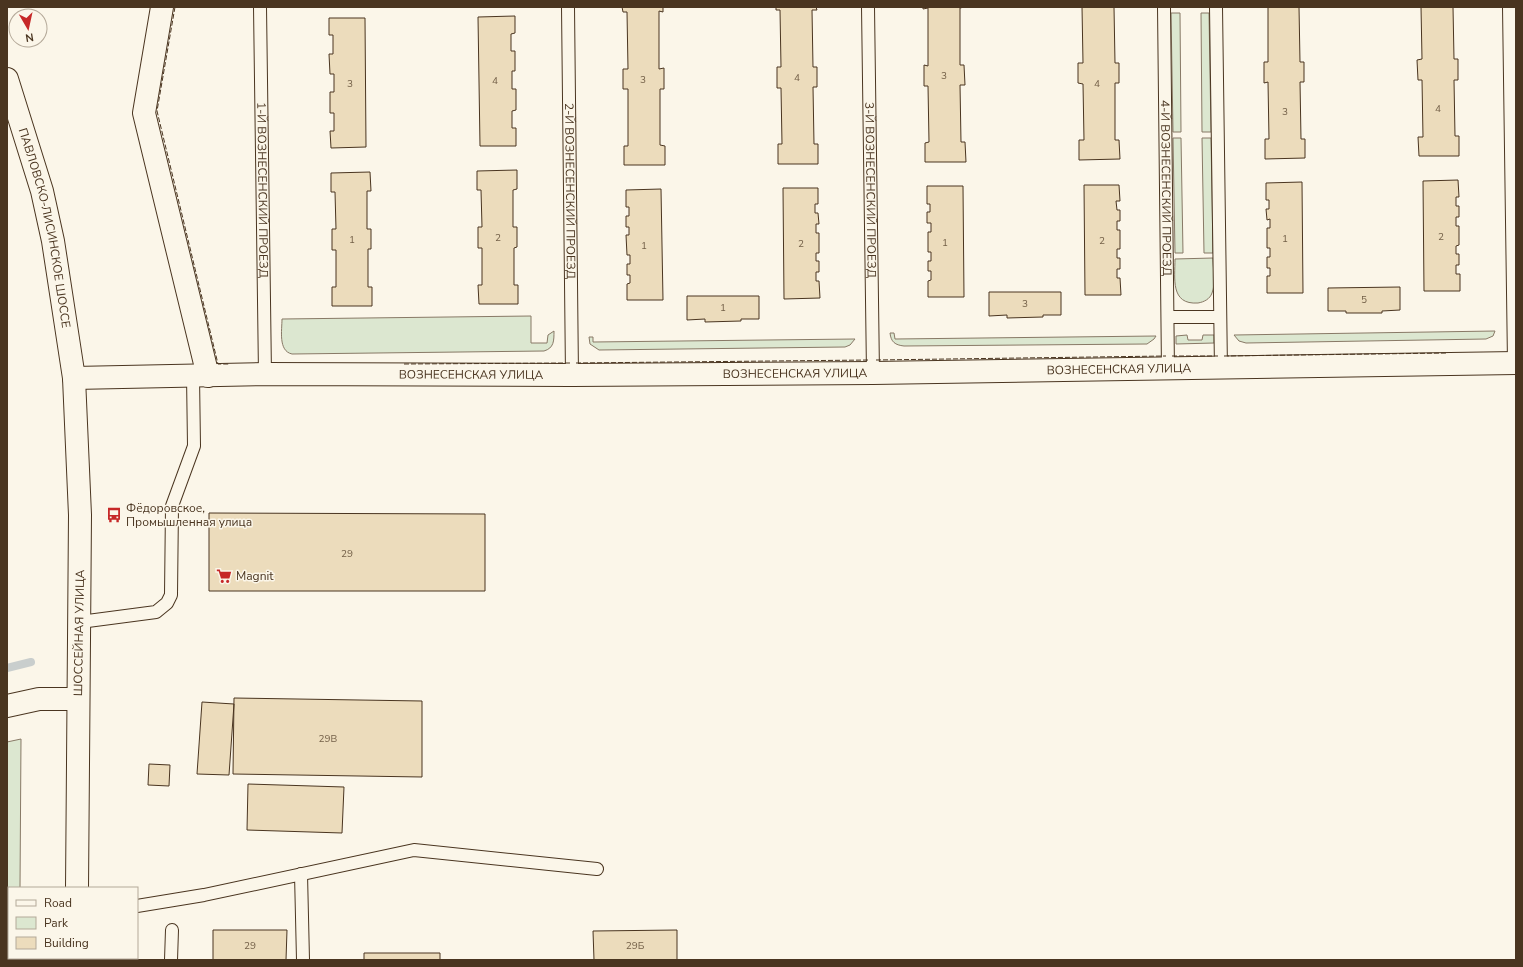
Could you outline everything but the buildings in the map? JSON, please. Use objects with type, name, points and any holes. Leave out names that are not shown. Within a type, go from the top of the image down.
[{"type":"street","points":[[162,7],[144,113],[200,376]]},
{"type":"street","name":"ПАВЛОВСКО-ЛИСИНСКОЕ ШОССЕ","points":[[7,79],[28,142],[54,241],[74,378]]},
{"type":"street","name":"ВОЗНЕСЕНСКАЯ УЛИЦА","points":[[74,378],[265,374],[873,374],[1515,363]]},
{"type":"street","name":"ШОССЕЙНАЯ УЛИЦА","points":[[74,378],[80,515],[77,887]]},
{"type":"street","points":[[7,706],[39,699],[78,699]]},
{"type":"lane","name":"1-Й ВОЗНЕСЕНСКИЙ ПРОЕЗД","points":[[260,7],[265,374]]},
{"type":"lane","name":"2-Й ВОЗНЕСЕНСКИЙ ПРОЕЗД","points":[[568,7],[572,375]]},
{"type":"lane","name":"3-Й ВОЗНЕСЕНСКИЙ ПРОЕЗД","points":[[868,7],[873,374]]},
{"type":"lane","name":"4-Й ВОЗНЕСЕНСКИЙ ПРОЕЗД","points":[[1164,7],[1168,370]]},
{"type":"lane","points":[[1216,7],[1221,369]]},
{"type":"lane","points":[[1509,7],[1515,363]]},
{"type":"lane","points":[[1168,317],[1220,317]]},
{"type":"lane","points":[[80,622],[156,612],[167,602],[171,594],[172,506],[194,446],[200,376]]},
{"type":"lane","points":[[138,906],[204,895],[414,850],[597,869]]},
{"type":"lane","points":[[301,874],[303,960]]},
{"type":"lane","points":[[171,960],[172,930]]},
{"type":"green space","points":[[1171,13],[1180,13],[1181,132],[1173,132]]},
{"type":"green space","points":[[1201,13],[1209,13],[1211,132],[1202,132]]},
{"type":"green space","points":[[1173,138],[1181,138],[1183,253],[1175,253]]},
{"type":"green space","points":[[1202,138],[1211,138],[1213,253],[1204,253]]},
{"type":"green space","points":[[1213,258],[1214,285],[1210,297],[1205,301],[1198,303],[1183,300],[1178,295],[1176,289],[1175,259]]},
{"type":"green space","points":[[531,316],[531,343],[547,343],[548,335],[554,331],[553,344],[547,350],[292,354],[285,349],[281,334],[282,319]]},
{"type":"green space","points":[[1495,331],[1493,336],[1486,339],[1246,343],[1239,341],[1234,335]]},
{"type":"green space","points":[[890,333],[894,333],[895,339],[1156,336],[1147,344],[904,346],[898,345],[894,342],[891,339]]},
{"type":"green space","points":[[1187,335],[1188,340],[1202,340],[1203,335],[1214,335],[1214,343],[1176,344],[1176,336]]},
{"type":"green space","points":[[589,337],[593,337],[593,342],[855,339],[850,345],[845,347],[599,350],[590,344]]},
{"type":"green space","points":[[21,739],[20,887],[8,887],[8,959],[19,960],[7,960],[7,742]]},
{"type":"waterway","points":[[7,668],[31,662]]},
{"type":"fence","points":[[175,7],[157,111],[218,364],[230,364]]},
{"type":"fence","points":[[1224,356],[1448,353]]},
{"type":"fence","points":[[876,360],[1166,356]]},
{"type":"fence","points":[[1172,356],[1218,356]]},
{"type":"fence","points":[[576,363],[870,360]]},
{"type":"fence","points":[[404,364],[570,363]]},
{"type":"place","name":"Фёдоровское, Промышленная улица","points":[[114,515]]},
{"type":"place","name":"Magnit","points":[[224,576]]}]
